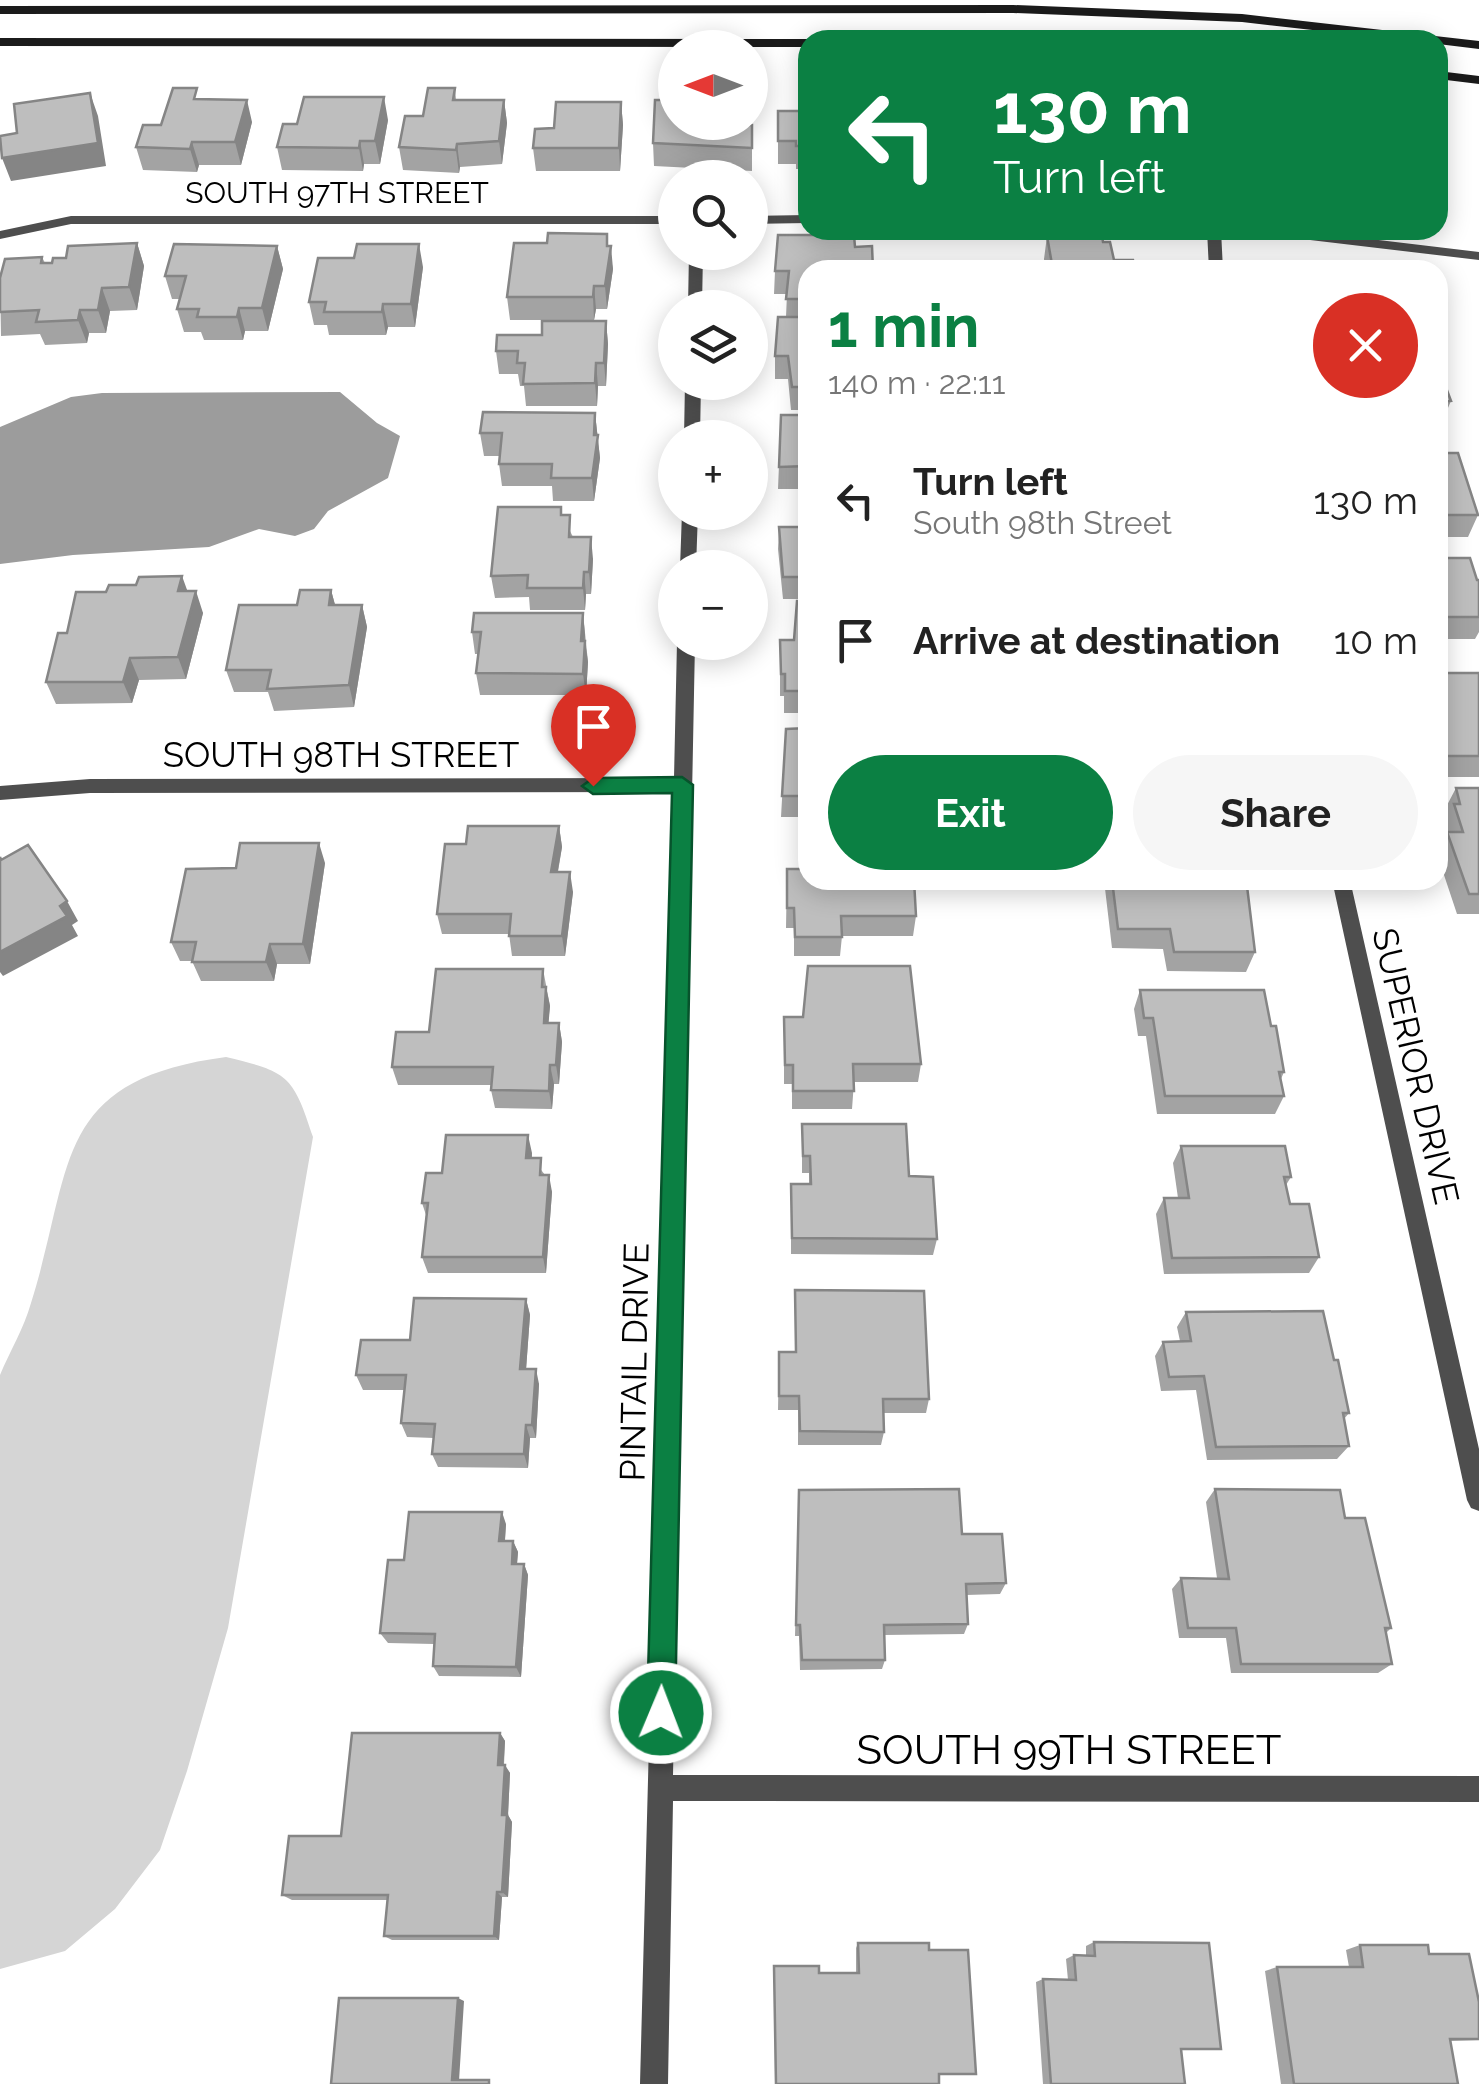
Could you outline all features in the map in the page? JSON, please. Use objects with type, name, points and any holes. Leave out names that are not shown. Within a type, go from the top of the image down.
[{"type":"main road","points":[[0,10],[1012,9],[1242,18],[1348,30]]},
{"type":"main road","points":[[1448,41],[1479,45]]},
{"type":"main road","points":[[0,42],[798,43]]},
{"type":"main road","points":[[1448,76],[1479,80]]},
{"type":"street","name":"SOUTH 97TH STREET","points":[[0,235],[71,220],[658,220]]},
{"type":"street","points":[[768,220],[798,220]]},
{"type":"street","points":[[1344,240],[1479,256]]},
{"type":"street","name":"PINTAIL DRIVE","points":[[654,2084],[685,660]]},
{"type":"street","name":"SOUTH 98TH STREET","points":[[0,794],[90,786],[682,785]]},
{"type":"street","name":"SUPERIOR DRIVE","points":[[1343,890],[1479,1500]]},
{"type":"street","name":"SOUTH 99TH STREET","points":[[660,1788],[1479,1789]]},
{"type":"shaded area","points":[[340,392],[377,423],[400,436],[388,478],[328,511],[314,529],[295,536],[259,529],[209,547],[73,555],[0,564],[0,427],[71,397],[102,393]]},
{"type":"shaded area","points":[[226,1057],[263,1067],[285,1079],[300,1100],[313,1137],[228,1628],[160,1850],[115,1909],[65,1951],[0,1969],[0,1375],[28,1312],[65,1171],[79,1138],[99,1109],[128,1086],[169,1069]]},
{"type":"building","points":[[173,88],[197,88],[194,99],[247,100],[235,142],[192,142],[190,149],[136,147],[143,125],[161,125]]},
{"type":"building","points":[[428,88],[455,88],[453,100],[504,100],[499,141],[457,144],[456,150],[399,147],[405,116],[423,116]]},
{"type":"building","points":[[90,93],[98,143],[2,158],[0,136],[17,133],[14,104]]},
{"type":"building","points":[[304,97],[384,97],[375,141],[360,141],[359,148],[277,147],[283,124],[297,124]]},
{"type":"building","points":[[658,100],[658,140],[752,140],[752,148],[653,143]]},
{"type":"building","points":[[556,102],[621,102],[619,148],[533,148],[535,129],[554,128]]},
{"type":"building","points":[[778,111],[798,111],[798,146],[796,141],[778,141]]},
{"type":"building","points":[[548,233],[607,234],[607,246],[611,246],[605,286],[594,286],[593,297],[507,297],[514,243],[547,243]]},
{"type":"building","points":[[778,235],[798,235],[798,240],[854,240],[855,247],[872,246],[873,260],[798,260],[798,299],[786,299],[789,271],[775,271]]},
{"type":"building","points":[[1048,240],[1110,242],[1114,260],[1051,260]]},
{"type":"building","points":[[137,243],[129,287],[102,288],[98,310],[80,310],[78,320],[36,322],[39,310],[0,312],[0,278],[5,259],[42,257],[41,263],[52,263],[53,258],[66,258],[68,246]]},
{"type":"building","points":[[174,244],[277,246],[262,308],[239,308],[237,317],[197,317],[199,309],[177,309],[186,276],[165,276]]},
{"type":"building","points":[[357,244],[419,244],[411,304],[383,304],[382,312],[324,312],[326,302],[309,302],[318,258],[354,258]]},
{"type":"building","points":[[778,317],[798,317],[798,387],[792,387],[788,356],[775,356]]},
{"type":"building","points":[[542,321],[606,321],[604,363],[596,363],[595,383],[523,384],[525,363],[517,363],[518,351],[496,351],[497,335],[542,335]]},
{"type":"building","points":[[483,412],[595,413],[594,435],[598,435],[592,478],[551,478],[552,464],[499,464],[502,433],[480,433]]},
{"type":"building","points":[[781,415],[798,415],[798,466],[779,467]]},
{"type":"building","points":[[1448,453],[1458,453],[1478,515],[1448,515]]},
{"type":"building","points":[[498,507],[561,507],[561,515],[570,515],[569,537],[591,537],[589,572],[584,572],[583,588],[527,588],[528,575],[491,576]]},
{"type":"building","points":[[779,527],[798,527],[798,577],[783,577]]},
{"type":"building","points":[[1448,558],[1470,558],[1479,580],[1479,617],[1448,617]]},
{"type":"building","points":[[182,576],[178,591],[196,591],[178,657],[130,658],[123,682],[46,682],[58,633],[67,633],[76,592],[106,592],[109,585],[136,585],[139,577]]},
{"type":"building","points":[[300,590],[331,590],[329,605],[362,605],[349,685],[267,689],[271,670],[226,670],[239,605],[297,605]]},
{"type":"building","points":[[798,601],[798,691],[785,691],[780,640],[794,640]]},
{"type":"building","points":[[474,613],[583,613],[583,674],[476,673],[481,632],[472,632]]},
{"type":"building","points":[[1448,673],[1479,673],[1479,756],[1448,756]]},
{"type":"building","points":[[798,728],[798,796],[782,796],[786,729]]},
{"type":"building","points":[[1456,788],[1479,788],[1479,894],[1469,894],[1448,835],[1463,832],[1454,804],[1460,804]]},
{"type":"building","points":[[468,826],[559,826],[551,872],[570,872],[562,936],[509,936],[511,914],[437,914],[445,844],[466,844]]},
{"type":"building","points":[[240,843],[319,843],[303,944],[270,944],[266,962],[192,962],[196,942],[171,942],[186,869],[236,868]]},
{"type":"building","points":[[28,845],[67,901],[60,906],[67,916],[0,952],[0,857],[1,860]]},
{"type":"building","points":[[787,869],[798,869],[798,890],[915,890],[916,916],[841,916],[842,937],[795,937],[794,908],[787,908]]},
{"type":"building","points":[[1113,890],[1247,890],[1255,952],[1174,952],[1170,929],[1118,929]]},
{"type":"building","points":[[808,966],[910,966],[921,1064],[853,1064],[854,1091],[793,1091],[793,1065],[785,1065],[784,1017],[803,1017]]},
{"type":"building","points":[[436,969],[543,969],[544,1023],[559,1023],[556,1065],[550,1065],[549,1091],[491,1090],[493,1067],[392,1067],[396,1032],[429,1032]]},
{"type":"building","points":[[1140,990],[1264,990],[1271,1026],[1276,1026],[1284,1096],[1165,1096],[1153,1018],[1144,1018]]},
{"type":"building","points":[[802,1124],[906,1124],[909,1176],[933,1177],[937,1239],[792,1238],[791,1184],[811,1184],[810,1156],[803,1156]]},
{"type":"building","points":[[446,1135],[528,1135],[526,1158],[541,1158],[540,1175],[549,1175],[543,1257],[422,1257],[428,1203],[422,1203],[426,1173],[442,1173]]},
{"type":"building","points":[[1181,1146],[1285,1146],[1291,1177],[1284,1177],[1290,1204],[1309,1204],[1319,1257],[1172,1258],[1164,1198],[1189,1198]]},
{"type":"building","points":[[795,1290],[924,1291],[929,1399],[883,1399],[884,1432],[800,1431],[799,1396],[779,1396],[779,1352],[796,1352]]},
{"type":"building","points":[[414,1298],[526,1299],[520,1369],[536,1369],[532,1425],[526,1425],[524,1454],[432,1454],[435,1424],[401,1423],[406,1375],[356,1375],[361,1340],[410,1340]]},
{"type":"building","points":[[1323,1311],[1349,1413],[1343,1413],[1349,1446],[1216,1447],[1204,1376],[1169,1377],[1163,1342],[1191,1341],[1186,1312]]},
{"type":"building","points":[[959,1489],[962,1534],[1002,1534],[1006,1583],[966,1584],[968,1624],[884,1625],[885,1660],[802,1660],[800,1625],[796,1625],[799,1490]]},
{"type":"building","points":[[1215,1489],[1340,1490],[1345,1518],[1365,1518],[1391,1628],[1385,1628],[1392,1664],[1241,1664],[1236,1628],[1188,1628],[1181,1578],[1229,1579]]},
{"type":"building","points":[[409,1512],[502,1512],[499,1541],[513,1541],[512,1564],[524,1564],[516,1667],[433,1666],[435,1634],[380,1633],[388,1560],[404,1560]]},
{"type":"building","points":[[352,1733],[500,1733],[498,1765],[505,1765],[502,1815],[507,1815],[502,1892],[497,1892],[494,1936],[384,1936],[388,1895],[282,1895],[289,1836],[341,1836]]},
{"type":"building","points":[[1094,1942],[1209,1943],[1221,2049],[1181,2049],[1185,2084],[1051,2084],[1043,1979],[1076,1980],[1074,1955],[1095,1956]]},
{"type":"building","points":[[858,1943],[929,1943],[929,1950],[968,1950],[976,2074],[939,2074],[939,2084],[776,2084],[774,1966],[819,1966],[819,1973],[859,1973]]},
{"type":"building","points":[[1360,1945],[1428,1945],[1429,1954],[1469,1954],[1479,2002],[1479,2039],[1450,2039],[1458,2084],[1294,2084],[1277,1967],[1363,1967]]},
{"type":"building","points":[[339,1998],[458,1998],[452,2080],[489,2080],[489,2084],[331,2084]]},
{"type":"route","points":[[593,786],[682,785],[661,1713]]}]
